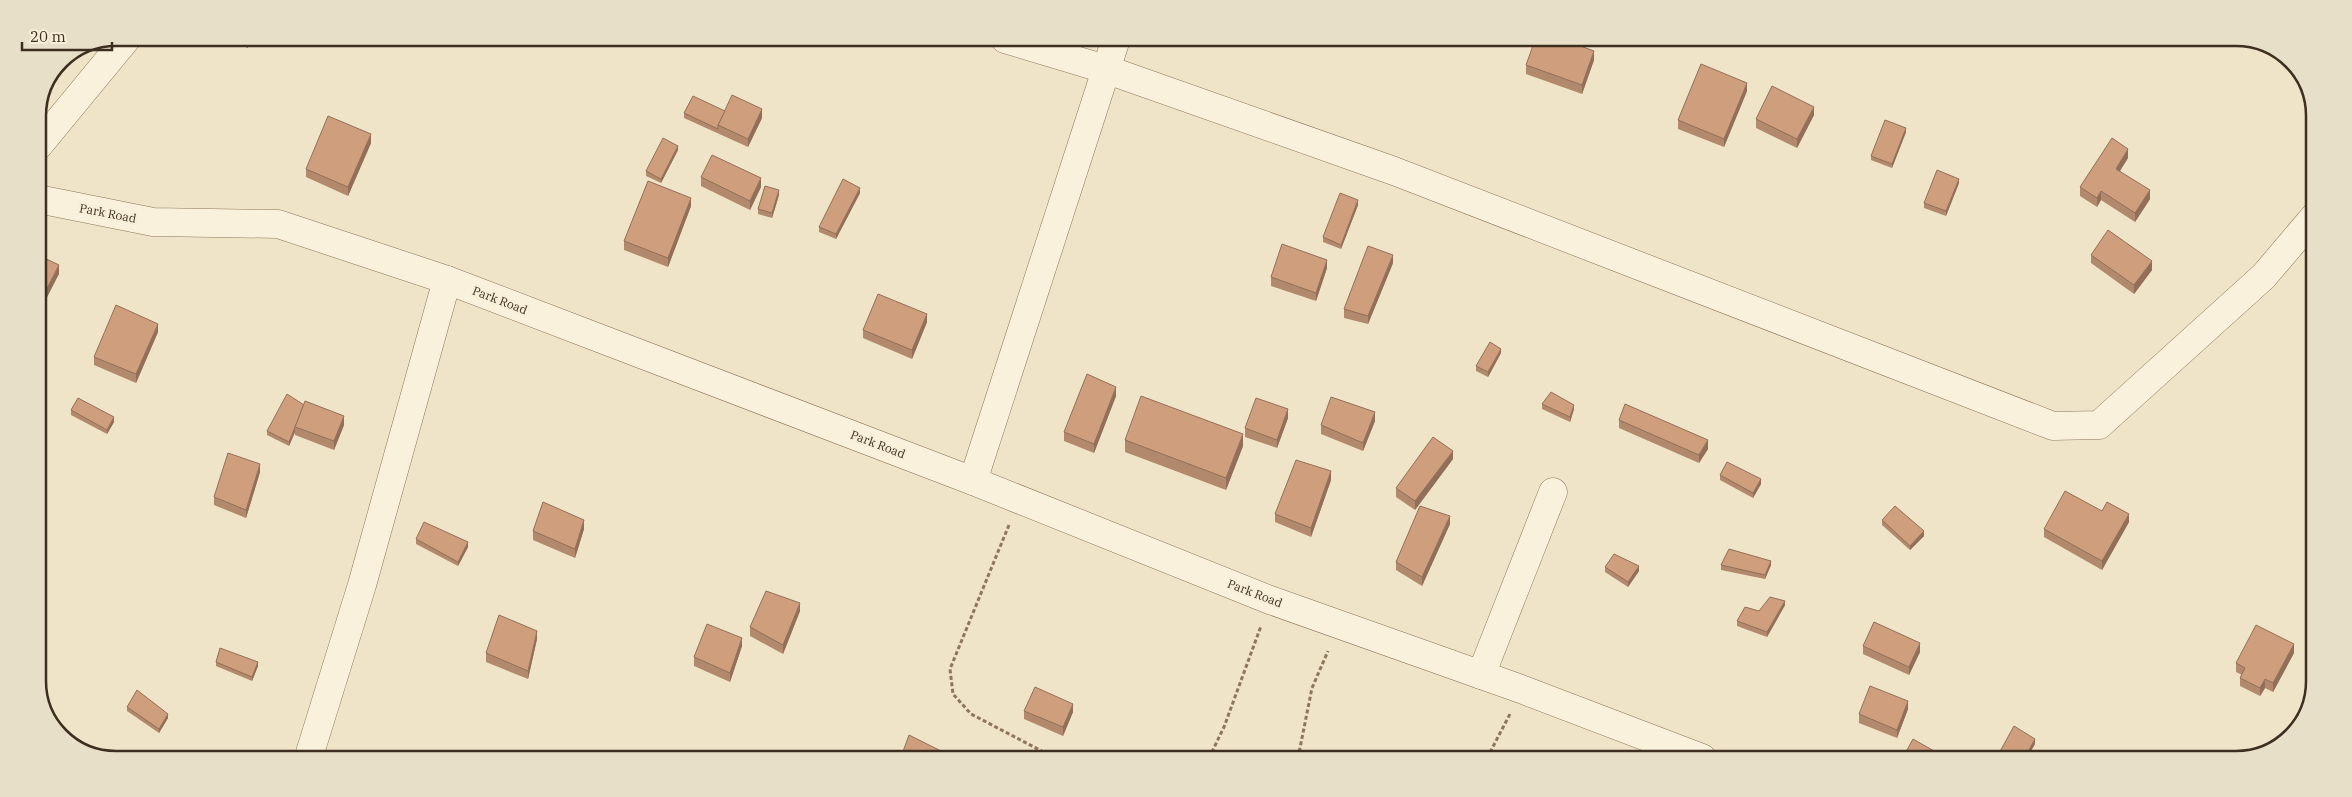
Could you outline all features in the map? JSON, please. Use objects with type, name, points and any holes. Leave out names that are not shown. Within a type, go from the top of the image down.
[{"type":"street","points":[[46,136],[120,46]]},
{"type":"street","points":[[1028,46],[1105,69],[1394,171],[2053,426],[2099,425],[2264,276],[2306,226]]},
{"type":"street","points":[[973,481],[1113,46]]},
{"type":"street","name":"Park Road","points":[[46,201],[153,222],[278,224],[447,280],[1020,499],[1270,600],[1521,689],[1684,751]]},
{"type":"street","points":[[311,751],[364,576],[447,280]]},
{"type":"street","points":[[1481,675],[1553,492]]},
{"type":"path","points":[[1020,499],[950,669],[953,694],[970,714],[1042,751]]},
{"type":"path","points":[[1212,751],[1224,726],[1270,600]]},
{"type":"path","points":[[1299,751],[1312,688],[1339,625]]},
{"type":"path","points":[[1490,751],[1521,689]]},
{"type":"building","points":[[1533,46],[1580,46],[1594,51],[1582,85],[1526,65]]},
{"type":"building","points":[[1701,64],[1747,83],[1724,139],[1678,120]]},
{"type":"building","points":[[1772,86],[1814,107],[1797,139],[1756,119]]},
{"type":"building","points":[[732,95],[762,109],[748,139],[718,125]]},
{"type":"building","points":[[693,96],[725,111],[718,129],[684,113]]},
{"type":"building","points":[[328,116],[371,134],[348,187],[306,169]]},
{"type":"building","points":[[1885,120],[1906,128],[1892,164],[1871,156]]},
{"type":"building","points":[[663,138],[678,146],[661,179],[646,171]]},
{"type":"building","points":[[2112,138],[2128,149],[2116,169],[2150,190],[2135,213],[2101,191],[2097,198],[2080,187]]},
{"type":"building","points":[[712,155],[761,178],[750,201],[701,177]]},
{"type":"building","points":[[1937,170],[1959,179],[1946,211],[1924,203]]},
{"type":"building","points":[[843,179],[860,188],[836,234],[819,227]]},
{"type":"building","points":[[648,181],[691,198],[668,258],[624,241]]},
{"type":"building","points":[[765,186],[779,190],[772,213],[758,209]]},
{"type":"building","points":[[1340,193],[1358,200],[1341,245],[1323,237]]},
{"type":"building","points":[[2108,230],[2152,261],[2134,285],[2091,255]]},
{"type":"building","points":[[1282,244],[1327,260],[1316,293],[1271,277]]},
{"type":"building","points":[[1368,246],[1393,255],[1368,316],[1344,309]]},
{"type":"building","points":[[46,259],[59,265],[46,290]]},
{"type":"building","points":[[878,294],[927,314],[912,350],[863,330]]},
{"type":"building","points":[[116,305],[158,324],[136,374],[94,357]]},
{"type":"building","points":[[1490,342],[1501,349],[1488,372],[1476,366]]},
{"type":"building","points":[[1087,374],[1116,387],[1094,444],[1064,432]]},
{"type":"building","points":[[1551,392],[1574,405],[1570,417],[1542,404]]},
{"type":"building","points":[[287,394],[304,405],[289,442],[267,431]]},
{"type":"building","points":[[1141,396],[1243,434],[1226,478],[1125,440]]},
{"type":"building","points":[[1331,397],[1375,412],[1363,443],[1321,425]]},
{"type":"building","points":[[78,398],[114,417],[107,430],[71,410]]},
{"type":"building","points":[[1256,398],[1288,409],[1277,440],[1245,428]]},
{"type":"building","points":[[305,401],[344,416],[334,441],[295,427]]},
{"type":"building","points":[[1625,404],[1708,440],[1699,455],[1619,420]]},
{"type":"building","points":[[1433,437],[1453,451],[1415,501],[1396,488]]},
{"type":"building","points":[[228,453],[260,464],[246,510],[214,497]]},
{"type":"building","points":[[1296,460],[1331,471],[1311,528],[1275,514]]},
{"type":"building","points":[[1727,462],[1761,479],[1753,493],[1720,475]]},
{"type":"building","points":[[2065,491],[2102,511],[2107,502],[2129,514],[2102,561],[2044,529]]},
{"type":"building","points":[[543,502],[584,520],[575,549],[533,531]]},
{"type":"building","points":[[1420,506],[1450,516],[1422,577],[1396,562]]},
{"type":"building","points":[[1895,506],[1924,531],[1910,546],[1882,520]]},
{"type":"building","points":[[424,522],[468,542],[458,562],[416,539]]},
{"type":"building","points":[[1729,549],[1771,561],[1765,575],[1721,565]]},
{"type":"building","points":[[1614,554],[1639,566],[1628,582],[1605,567]]},
{"type":"building","points":[[766,591],[800,603],[783,645],[750,627]]},
{"type":"building","points":[[1770,597],[1785,601],[1767,632],[1737,621],[1745,607],[1759,611]]},
{"type":"building","points":[[499,615],[537,631],[528,671],[486,653]]},
{"type":"building","points":[[1874,622],[1920,643],[1909,667],[1863,646]]},
{"type":"building","points":[[707,624],[742,638],[730,673],[694,657]]},
{"type":"building","points":[[2256,625],[2294,644],[2273,683],[2265,679],[2260,688],[2240,678],[2245,668],[2236,663]]},
{"type":"building","points":[[220,648],[258,662],[252,677],[216,662]]},
{"type":"building","points":[[1870,686],[1908,701],[1897,730],[1859,714]]},
{"type":"building","points":[[1035,687],[1073,704],[1063,727],[1024,711]]},
{"type":"building","points":[[137,690],[168,714],[159,729],[127,707]]},
{"type":"building","points":[[2014,726],[2035,739],[2028,751],[2000,751]]},
{"type":"building","points":[[909,735],[941,751],[903,751]]},
{"type":"building","points":[[1913,739],[1934,751],[1906,751]]}]
